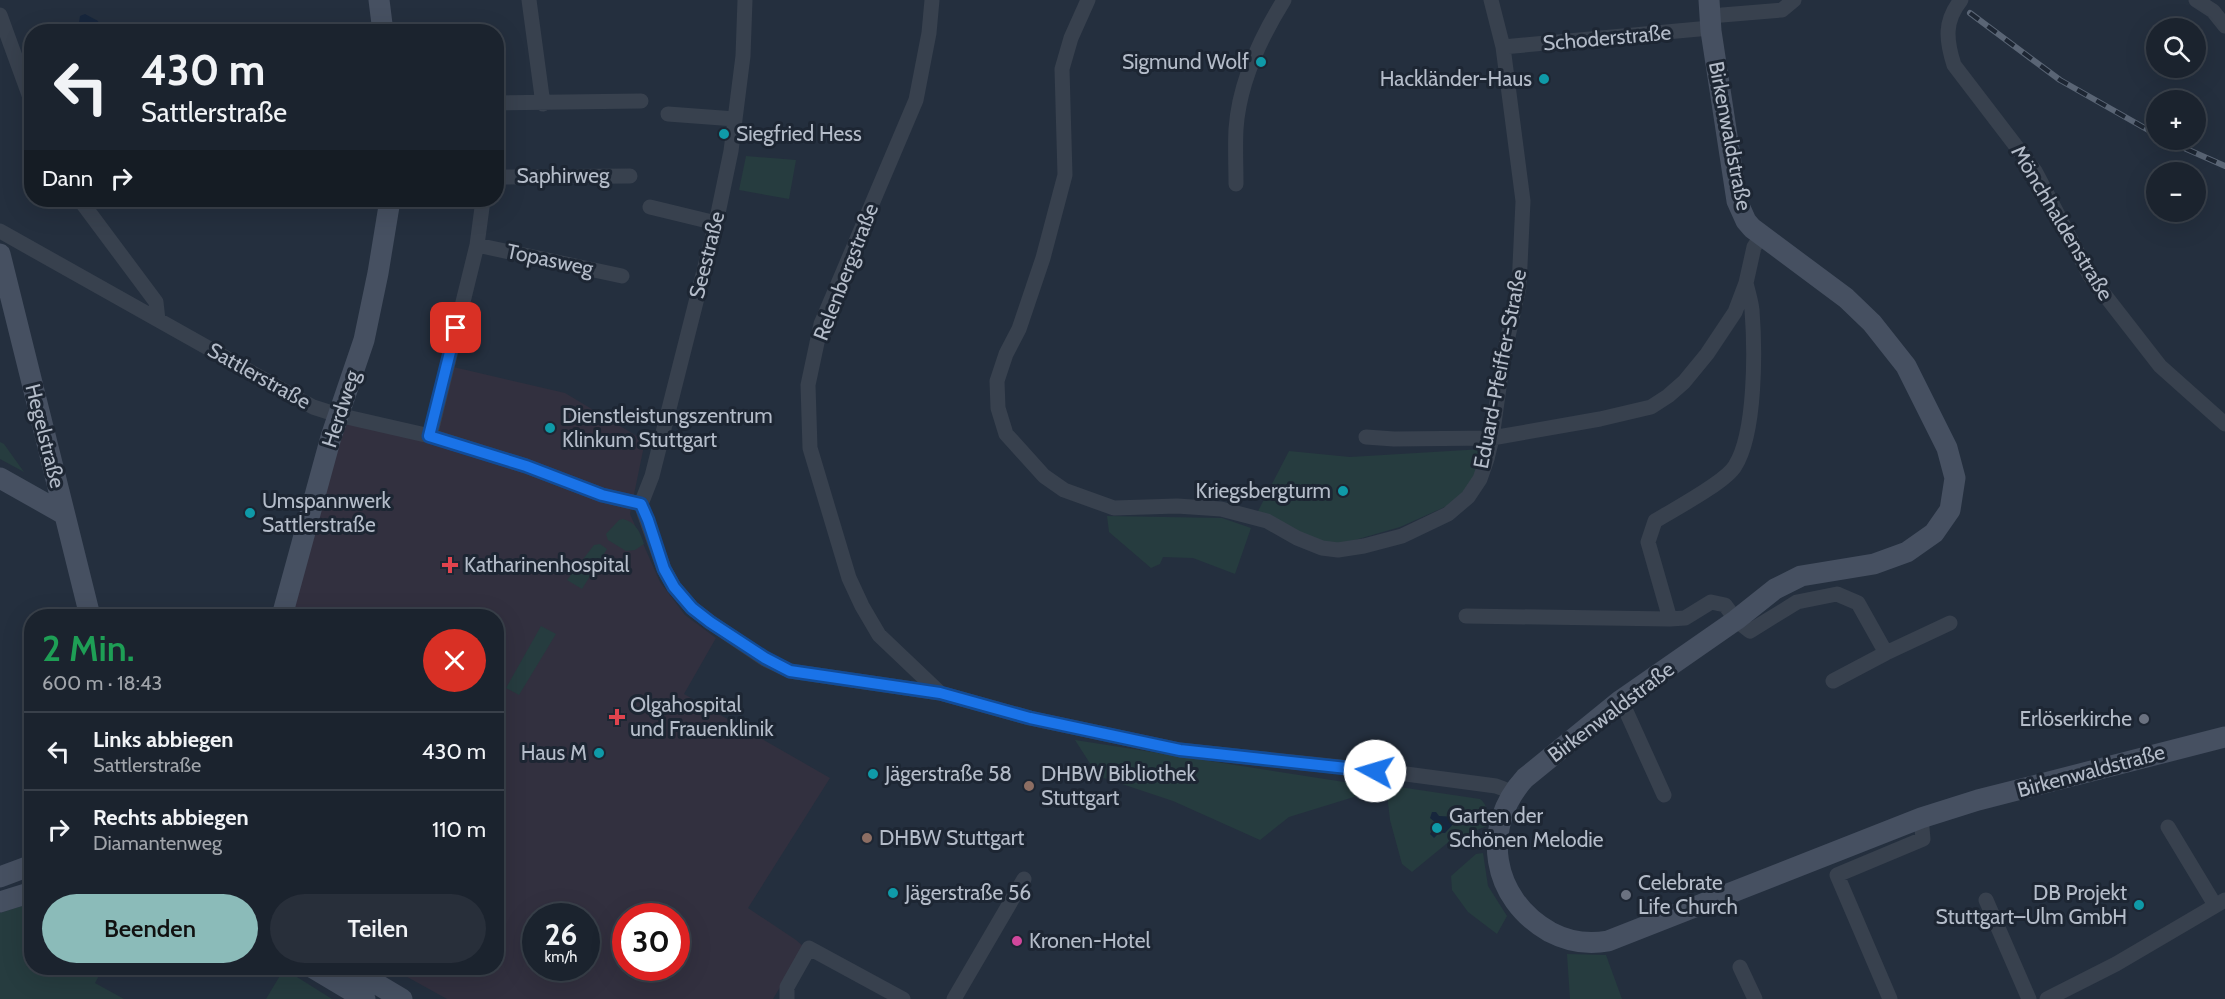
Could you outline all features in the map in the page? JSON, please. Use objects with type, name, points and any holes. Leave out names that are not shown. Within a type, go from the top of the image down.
[{"type":"street","points":[[379,0],[382,24]]},
{"type":"street","points":[[529,0],[543,104]]},
{"type":"street","name":"Seestraße","points":[[641,504],[652,476],[716,222],[735,119],[743,56],[745,0]]},
{"type":"street","name":"Relenbergstraße","points":[[932,0],[930,33],[916,100],[822,324],[808,385],[810,448],[849,578],[879,636],[940,693]]},
{"type":"street","name":"Eduard-Pfeiffer-Straße","points":[[1088,0],[1071,38],[1062,69],[1065,175],[1043,258],[1019,329],[1006,354],[997,381],[998,408],[1006,434],[1044,476],[1064,490],[1114,508],[1177,506],[1221,509],[1267,521],[1297,538],[1322,548],[1338,550],[1402,536],[1448,514],[1468,497],[1480,479],[1492,438],[1503,359],[1519,287],[1523,201],[1503,48],[1491,0]]},
{"type":"street","points":[[1236,184],[1236,127],[1241,98],[1251,67],[1273,18],[1284,0]]},
{"type":"street","name":"Schoderstraße","points":[[1503,48],[1710,15],[1782,10],[1794,0]]},
{"type":"street","name":"Mönchhaldenstraße","points":[[1961,0],[1947,30],[1954,65],[2035,171],[2090,276],[2160,366],[2225,424]]},
{"type":"street","points":[[2196,0],[2213,10],[2225,26]]},
{"type":"street","points":[[0,15],[24,82]]},
{"type":"street","name":"Birkenwaldstraße","points":[[1710,15],[1737,201],[1746,221],[1846,298],[1872,323],[1906,366],[1947,448],[1955,478],[1950,510],[1934,533],[1906,552],[1874,564],[1801,576],[1787,581],[1736,620],[1621,700],[1525,778],[1512,792],[1501,820],[1496,843],[1503,880],[1513,900],[1541,927],[1560,937],[1587,944],[1608,941],[1921,818],[1978,800],[2225,737]]},
{"type":"street","points":[[504,103],[641,101]]},
{"type":"street","points":[[669,114],[735,119]]},
{"type":"street","name":"Saphirweg","points":[[504,177],[630,176]]},
{"type":"street","points":[[85,207],[156,302],[158,320]]},
{"type":"street","name":"Herdweg","points":[[284,609],[338,415],[351,383],[364,340],[389,207]]},
{"type":"street","points":[[429,436],[477,245],[482,207]]},
{"type":"street","points":[[650,207],[716,222]]},
{"type":"street","name":"Sattlerstraße","points":[[0,231],[313,407],[429,436],[526,466],[602,495],[641,504]]},
{"type":"street","points":[[1366,437],[1394,440],[1492,438],[1600,419],[1651,406],[1668,396],[1684,382],[1736,312],[1746,283],[1754,247],[1762,235]]},
{"type":"street","name":"Topasweg","points":[[477,245],[622,276]]},
{"type":"street","name":"Hegelstraße","points":[[0,255],[88,609]]},
{"type":"street","points":[[1670,619],[1648,542],[1655,520],[1707,489],[1735,467],[1748,433],[1752,379],[1752,309],[1746,283]]},
{"type":"street","points":[[0,478],[64,514]]},
{"type":"street","points":[[641,504],[664,569],[674,587],[692,608],[765,658],[790,671],[940,693],[1030,718],[1180,750],[1406,774],[1496,786],[1512,792]]},
{"type":"street","points":[[1466,616],[1670,619],[1685,618],[1712,602],[1725,605],[1736,620],[1750,631],[1797,602],[1837,594],[1858,603],[1886,653]]},
{"type":"street","points":[[1833,681],[1950,623]]},
{"type":"street","points":[[1621,700],[1664,795]]},
{"type":"street","points":[[1890,999],[1837,875],[1923,839],[1921,818]]},
{"type":"street","points":[[2047,999],[2116,964],[2220,902],[2168,827]]},
{"type":"street","points":[[0,877],[24,868]]},
{"type":"street","points":[[954,999],[1024,879]]},
{"type":"street","points":[[0,902],[24,894]]},
{"type":"street","points":[[1986,900],[2029,999]]},
{"type":"street","points":[[787,999],[787,987],[809,948],[903,999]]},
{"type":"street","points":[[1740,967],[1755,999]]},
{"type":"street","points":[[326,975],[365,999]]},
{"type":"street","points":[[362,975],[402,999]]},
{"type":"shaded area","points":[[445,365],[565,393],[645,441],[630,514],[660,582],[685,615],[716,638],[684,694],[830,778],[748,908],[804,947],[773,999],[447,999],[404,975],[504,975],[504,609],[289,609],[341,418],[427,441]]},
{"type":"green space","points":[[746,156],[796,160],[789,199],[739,190]]},
{"type":"green space","points":[[0,442],[4,444],[24,472],[0,459]]},
{"type":"green space","points":[[1483,449],[1483,461],[1465,494],[1447,506],[1400,527],[1341,544],[1315,540],[1257,513],[1289,451],[1350,457]]},
{"type":"green space","points":[[1107,516],[1222,518],[1251,528],[1235,574],[1193,558],[1163,557],[1160,564],[1151,568],[1109,532]]},
{"type":"green space","points":[[623,519],[634,525],[644,544],[635,550],[626,551],[608,540],[606,534],[619,520]]},
{"type":"green space","points":[[600,544],[607,549],[582,589],[567,580],[594,545]]},
{"type":"green space","points":[[541,626],[556,634],[519,695],[506,688]]},
{"type":"green space","points":[[1075,740],[1383,788],[1289,817],[1260,840],[1173,801],[1098,776]]},
{"type":"green space","name":"Garten der Schönen Melodie","points":[[1386,785],[1480,799],[1486,808],[1487,826],[1451,840],[1412,872],[1402,864],[1390,820]]},
{"type":"green space","points":[[1483,853],[1488,886],[1507,916],[1497,934],[1468,912],[1452,890],[1451,876],[1476,854]]},
{"type":"green space","points":[[24,905],[24,975],[99,975],[95,983],[124,999],[0,999],[0,913]]},
{"type":"green space","points":[[1567,954],[1606,955],[1622,999],[1570,999]]},
{"type":"green space","points":[[280,975],[294,975],[332,999],[266,999]]},
{"type":"water","points":[[85,14],[98,21],[99,24],[80,24],[80,16]]},
{"type":"water","points":[[1432,812],[1436,812],[1439,816],[1457,817],[1457,820],[1445,833],[1439,833],[1434,838],[1430,834],[1436,823],[1430,818]]},
{"type":"railway","points":[[1970,13],[2060,80],[2146,129]]},
{"type":"railway","points":[[2189,150],[2225,166]]},
{"type":"place","name":"Sigmund Wolf","points":[[1261,62]]},
{"type":"place","name":"Hackländer-Haus","points":[[1544,79]]},
{"type":"place","name":"Siegfried Hess","points":[[724,134]]},
{"type":"place","name":"Dienstleistungszentrum Klinkum Stuttgart","points":[[550,428]]},
{"type":"place","name":"Kriegsbergturm","points":[[1343,491]]},
{"type":"place","name":"Umspannwerk Sattlerstraße","points":[[250,513]]},
{"type":"place","name":"Katharinenhospital","points":[[450,565]]},
{"type":"place","name":"Olgahospital und Frauenklinik","points":[[617,717]]},
{"type":"place","name":"Erlöserkirche","points":[[2144,719]]},
{"type":"place","name":"Haus M","points":[[599,753]]},
{"type":"place","name":"Jägerstraße 58","points":[[873,774]]},
{"type":"place","name":"DHBW Bibliothek Stuttgart","points":[[1029,786]]},
{"type":"place","name":"Garten der Schönen Melodie","points":[[1437,828]]},
{"type":"place","name":"DHBW Stuttgart","points":[[867,838]]},
{"type":"place","name":"Jägerstraße 56","points":[[893,893]]},
{"type":"place","name":"Celebrate Life Church","points":[[1626,895]]},
{"type":"place","name":"DB Projekt Stuttgart–Ulm GmbH","points":[[2139,905]]},
{"type":"place","name":"Kronen-Hotel","points":[[1017,941]]},
{"type":"route","points":[[456,328],[429,436],[526,466],[602,495],[641,504],[664,569],[674,587],[692,608],[765,658],[790,671],[940,693],[1030,718],[1180,750],[1375,771]]}]
